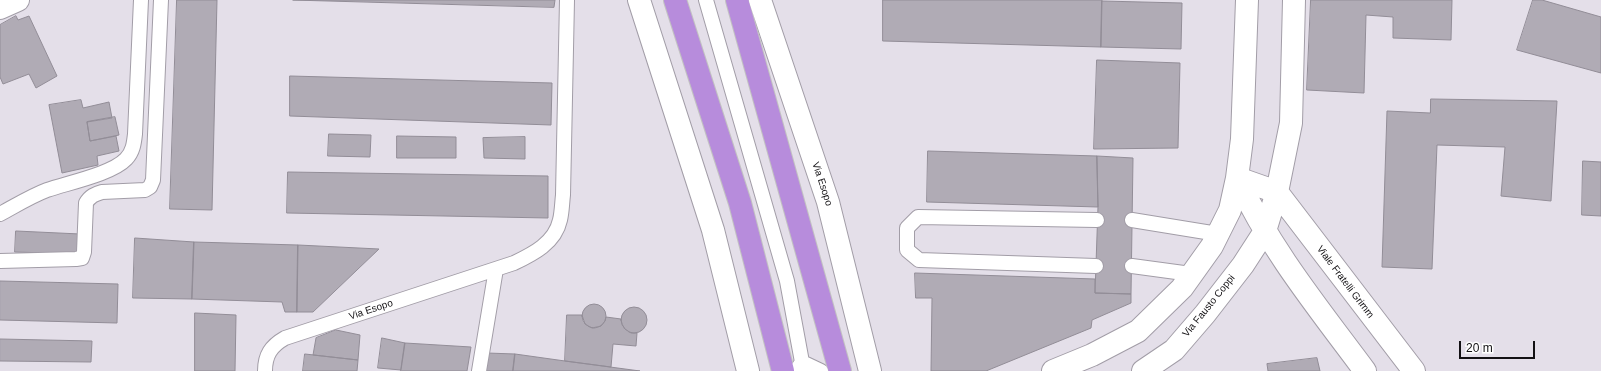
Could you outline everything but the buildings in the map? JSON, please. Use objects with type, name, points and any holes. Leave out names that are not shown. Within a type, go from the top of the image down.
[{"type":"highway","points":[[675,0],[794,368]]},
{"type":"highway","points":[[737,0],[840,371]]},
{"type":"street","points":[[0,8],[18,0]]},
{"type":"street","points":[[639,0],[713,230],[748,371]]},
{"type":"street","name":"Via Esopo","points":[[760,0],[828,202],[870,371]]},
{"type":"street","points":[[1053,371],[1092,355],[1138,331],[1182,288],[1212,246],[1230,210],[1237,178],[1242,139],[1247,0]]},
{"type":"street","points":[[1265,231],[1277,192],[1291,123],[1294,0]]},
{"type":"street","points":[[1237,178],[1277,192]]},
{"type":"street","points":[[1237,178],[1251,207],[1277,252],[1365,371]]},
{"type":"street","name":"Viale Fratelli Grimm","points":[[1277,192],[1414,371]]},
{"type":"street","name":"Via Fausto Coppi","points":[[1143,371],[1174,350],[1205,314],[1238,271],[1265,231]]},
{"type":"lane","points":[[0,214],[45,191],[90,177],[120,165],[127,159],[132,150],[135,134],[141,0]]},
{"type":"lane","points":[[0,261],[82,258],[84,252],[86,203],[89,198],[96,193],[146,190],[150,186],[153,180],[161,0]]},
{"type":"lane","name":"Via Esopo","points":[[265,371],[265,359],[270,350],[277,342],[285,338],[514,264],[537,252],[551,239],[560,222],[563,195],[567,0]]},
{"type":"lane","points":[[706,0],[787,281],[794,368],[821,371]]},
{"type":"lane","points":[[1096,266],[919,260],[907,250],[907,228],[918,217],[1097,220]]},
{"type":"lane","points":[[1132,220],[1218,234]]},
{"type":"lane","points":[[1132,266],[1191,274]]},
{"type":"lane","points":[[479,371],[496,269]]}]
